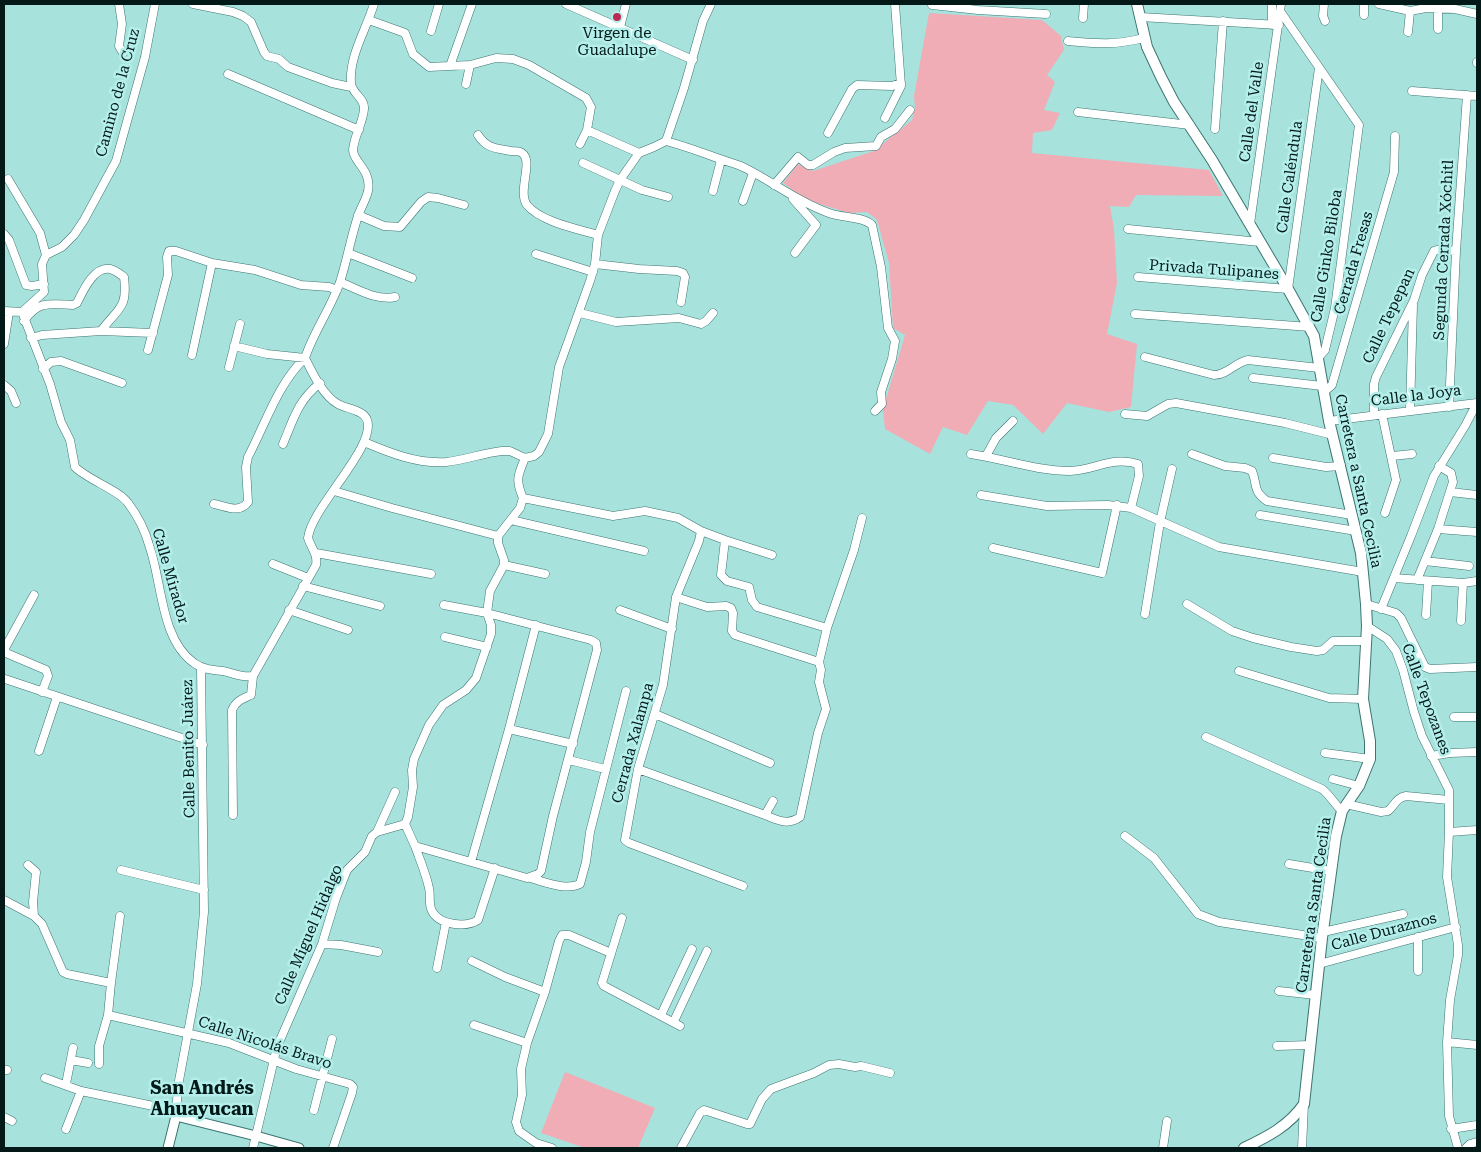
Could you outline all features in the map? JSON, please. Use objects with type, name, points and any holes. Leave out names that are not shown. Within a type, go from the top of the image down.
[{"type":"main road","name":"Carretera a Santa Cecilia","points":[[1137,4],[1144,38],[1156,69],[1174,102],[1250,224],[1314,336],[1329,421],[1356,531],[1363,572],[1367,626],[1363,699],[1370,741],[1370,760],[1359,786],[1344,808],[1331,871],[1304,1104]]},
{"type":"main road","points":[[1244,1148],[1284,1126],[1296,1116],[1304,1104]]},
{"type":"street","points":[[119,4],[122,24],[119,46],[123,53]]},
{"type":"street","name":"Camino de la Cruz","points":[[46,255],[62,247],[74,235],[116,161],[146,57],[155,4]]},
{"type":"street","points":[[193,4],[243,16],[251,22],[267,56],[279,59],[288,67],[332,84],[351,87],[362,99],[364,105],[353,149],[354,154],[366,171],[369,182],[340,282],[312,340],[306,358],[298,365],[278,395],[248,457],[246,466],[248,502],[246,505],[234,510],[214,504]]},
{"type":"street","points":[[351,87],[351,73],[354,60],[374,4]]},
{"type":"street","points":[[431,31],[438,4]]},
{"type":"street","points":[[450,66],[472,4]]},
{"type":"street","points":[[566,4],[693,60]]},
{"type":"street","points":[[620,27],[626,4]]},
{"type":"street","points":[[666,141],[693,60],[703,21],[711,4]]},
{"type":"street","points":[[886,118],[898,96],[902,77],[895,4]]},
{"type":"street","points":[[932,4],[1009,7],[1046,14]]},
{"type":"street","points":[[1083,18],[1084,4]]},
{"type":"street","points":[[1140,17],[1275,25],[1272,4]]},
{"type":"street","points":[[1324,4],[1323,16],[1325,21]]},
{"type":"street","points":[[1364,4],[1364,15]]},
{"type":"street","points":[[1379,4],[1410,11],[1438,8],[1455,9],[1477,14]]},
{"type":"street","points":[[1280,7],[1319,68]]},
{"type":"street","name":"Calle del Valle","points":[[1250,224],[1275,25],[1280,7]]},
{"type":"street","points":[[1438,8],[1438,29]]},
{"type":"street","points":[[1408,32],[1410,11]]},
{"type":"street","points":[[369,20],[405,33],[413,54],[428,67],[470,65],[504,58],[529,65],[586,98],[591,108],[587,130],[580,144]]},
{"type":"street","points":[[1215,129],[1223,22]]},
{"type":"street","points":[[1068,41],[1116,44],[1144,38]]},
{"type":"street","points":[[466,84],[470,65]]},
{"type":"street","name":"Calle Ginko Biloba","points":[[1318,363],[1325,350],[1335,308],[1359,124],[1319,68]]},
{"type":"street","name":"Calle Caléndula","points":[[1288,289],[1319,68]]},
{"type":"street","points":[[228,74],[359,130]]},
{"type":"street","points":[[828,133],[856,85],[892,86],[901,83]]},
{"type":"street","points":[[1412,91],[1477,96]]},
{"type":"street","name":"Segunda Cerrada Xóchitl","points":[[1449,406],[1456,251],[1467,95]]},
{"type":"street","points":[[774,185],[798,157],[808,165],[813,165],[834,152],[846,148],[876,146],[881,138],[895,129],[910,110]]},
{"type":"street","points":[[1078,112],[1190,125]]},
{"type":"street","points":[[587,130],[639,153]]},
{"type":"street","points":[[478,135],[485,144],[522,152],[525,156],[523,190],[525,202],[529,207],[557,222],[598,235]]},
{"type":"street","name":"Cerrada Fresas","points":[[1323,389],[1332,385],[1394,172],[1395,136]]},
{"type":"street","points":[[364,442],[408,459],[423,461],[445,462],[502,451],[510,451],[525,458],[534,456],[539,452],[548,434],[558,367],[580,313],[594,268],[598,235],[606,213],[620,180],[639,153],[666,141],[695,149],[744,168],[788,194],[829,213],[868,222],[874,231],[882,267],[888,328],[895,341],[892,359],[882,392],[882,404],[875,411]]},
{"type":"street","points":[[713,191],[721,160]]},
{"type":"street","points":[[583,164],[642,190],[668,197]]},
{"type":"street","points":[[743,201],[753,173]]},
{"type":"street","points":[[8,179],[40,233],[46,255],[42,264],[44,292],[23,316]]},
{"type":"street","points":[[788,194],[816,225],[795,253]]},
{"type":"street","points":[[358,216],[384,226],[397,228],[403,225],[428,197],[464,206]]},
{"type":"street","points":[[1128,230],[1260,242]]},
{"type":"street","points":[[4,234],[9,240],[26,284],[32,286],[44,284]]},
{"type":"street","points":[[148,350],[168,275],[167,257],[169,251],[176,251],[212,263],[254,270],[300,286],[329,287],[336,290]]},
{"type":"street","name":"Calle Tepepan","points":[[1385,513],[1396,480],[1392,456],[1378,415],[1374,384],[1414,300],[1422,275],[1434,251],[1456,251]]},
{"type":"street","points":[[348,253],[412,278]]},
{"type":"street","points":[[536,254],[594,268],[683,273],[681,302]]},
{"type":"street","points":[[192,355],[212,263]]},
{"type":"street","points":[[4,344],[6,312],[23,316],[43,304],[73,305],[77,303],[92,278],[99,271],[106,268],[112,269],[124,277],[125,297],[124,304],[101,332]]},
{"type":"street","name":"Privada Tulipanes","points":[[1138,278],[1288,289]]},
{"type":"street","points":[[340,282],[377,297],[386,299],[395,297]]},
{"type":"street","points":[[1410,411],[1414,300]]},
{"type":"street","points":[[580,313],[616,322],[679,318],[701,324],[713,313]]},
{"type":"street","points":[[1135,314],[1310,327]]},
{"type":"street","name":"Calle Mirador","points":[[23,316],[44,369],[61,422],[70,440],[75,467],[128,502],[150,548],[162,600],[176,642],[187,658],[201,667]]},
{"type":"street","points":[[228,367],[240,324]]},
{"type":"street","points":[[31,338],[42,335],[101,332],[153,333]]},
{"type":"street","points":[[234,346],[267,354],[306,358]]},
{"type":"street","points":[[233,814],[232,710],[234,704],[240,699],[251,695],[253,676],[316,565],[316,554],[310,543],[309,532],[318,512],[334,491],[364,442],[368,428],[367,419],[363,414],[337,404],[326,394],[306,358]]},
{"type":"street","points":[[1145,358],[1218,375],[1248,360],[1318,363]]},
{"type":"street","points":[[44,369],[51,362],[61,361],[122,383]]},
{"type":"street","points":[[1253,378],[1323,389]]},
{"type":"street","points":[[283,444],[296,412],[306,395],[320,383]]},
{"type":"street","points":[[4,385],[12,391],[16,403]]},
{"type":"street","points":[[1125,414],[1146,416],[1168,404],[1176,403],[1333,435]]},
{"type":"street","points":[[1380,608],[1439,466],[1465,426],[1477,403]]},
{"type":"street","name":"Calle la Joya","points":[[1329,421],[1477,403]]},
{"type":"street","points":[[986,456],[996,438],[1013,421]]},
{"type":"street","points":[[972,454],[1026,466],[1070,471],[1114,461],[1138,464],[1139,476],[1132,508]]},
{"type":"street","points":[[1192,454],[1225,466],[1252,471],[1255,489],[1267,501],[1352,515]]},
{"type":"street","points":[[1392,456],[1412,454]]},
{"type":"street","points":[[495,868],[478,920],[469,924],[446,922],[433,913],[430,905],[429,888],[415,846],[405,824],[413,787],[412,770],[414,759],[429,725],[443,705],[466,690],[473,683],[487,647],[492,630],[487,613],[490,591],[504,565],[498,536],[520,508],[523,498],[517,485],[517,479],[525,458]]},
{"type":"street","points":[[1273,458],[1326,467],[1341,466]]},
{"type":"street","points":[[1417,580],[1438,529],[1453,477],[1439,466]]},
{"type":"street","points":[[1145,614],[1160,522],[1172,469]]},
{"type":"street","points":[[334,491],[498,536]]},
{"type":"street","points":[[1450,492],[1477,495]]},
{"type":"street","points":[[981,495],[1047,506],[1118,505],[1132,508],[1219,547],[1363,572]]},
{"type":"street","points":[[523,498],[613,516],[645,511],[678,518],[701,531],[772,555]]},
{"type":"street","points":[[993,548],[1102,573],[1118,505]]},
{"type":"street","points":[[1260,515],[1356,531]]},
{"type":"street","points":[[638,769],[786,822],[793,822],[800,817],[818,733],[826,709],[819,682],[820,662],[826,628],[854,550],[862,518]]},
{"type":"street","points":[[511,520],[644,551]]},
{"type":"street","points":[[1438,529],[1477,532]]},
{"type":"street","name":"Cerrada Xalampa","points":[[701,531],[699,541],[676,597],[663,685],[638,769],[625,840],[743,886]]},
{"type":"street","points":[[725,540],[721,567],[721,575],[724,579],[749,587],[752,600],[757,607],[826,628]]},
{"type":"street","points":[[316,554],[431,574]]},
{"type":"street","points":[[1425,561],[1469,566]]},
{"type":"street","points":[[273,564],[308,578]]},
{"type":"street","points":[[504,565],[545,574]]},
{"type":"street","points":[[1394,578],[1463,584],[1477,581]]},
{"type":"street","points":[[1426,615],[1428,581]]},
{"type":"street","points":[[1460,621],[1463,584]]},
{"type":"street","points":[[303,586],[380,606]]},
{"type":"street","points":[[34,595],[5,651],[46,670],[48,676],[42,692]]},
{"type":"street","points":[[676,597],[707,606],[726,606],[731,608],[734,613],[732,631],[735,635],[820,662]]},
{"type":"street","points":[[1187,604],[1232,631],[1291,647],[1317,651],[1323,650],[1333,641],[1365,641]]},
{"type":"street","points":[[1366,604],[1396,613],[1401,618],[1424,667],[1430,669],[1477,666]]},
{"type":"street","points":[[444,605],[536,625],[596,643],[597,650],[540,871],[538,874],[527,878]]},
{"type":"street","points":[[289,610],[348,630]]},
{"type":"street","points":[[620,610],[672,629]]},
{"type":"street","points":[[471,862],[536,625]]},
{"type":"street","name":"Calle Tepozanes","points":[[1367,626],[1387,638],[1396,651],[1404,670],[1414,712],[1431,756],[1448,786],[1449,832],[1447,877],[1456,927],[1458,955],[1450,1000],[1448,1042],[1449,1116],[1451,1129],[1458,1148]]},
{"type":"street","points":[[445,637],[487,647]]},
{"type":"street","name":"Calle Benito Juárez","points":[[168,1148],[176,1116],[178,1086],[197,984],[204,890],[201,667],[246,677],[253,676]]},
{"type":"street","points":[[1240,671],[1329,698],[1363,699]]},
{"type":"street","points":[[5,678],[203,745]]},
{"type":"street","points":[[415,846],[527,878],[565,886],[580,884],[605,769],[626,691]]},
{"type":"street","points":[[39,752],[57,697]]},
{"type":"street","points":[[655,714],[770,763]]},
{"type":"street","points":[[1454,717],[1477,717]]},
{"type":"street","points":[[509,729],[572,744]]},
{"type":"street","points":[[1206,737],[1322,789],[1328,793],[1334,804],[1344,808],[1388,811],[1399,798],[1406,796],[1449,800]]},
{"type":"street","points":[[1431,756],[1477,752]]},
{"type":"street","points":[[1325,753],[1370,760]]},
{"type":"street","points":[[569,760],[605,769]]},
{"type":"street","points":[[1333,779],[1359,786]]},
{"type":"street","name":"Calle Miguel Hidalgo","points":[[253,1148],[280,1038],[322,944],[347,870],[365,852],[372,836],[377,832],[395,792]]},
{"type":"street","points":[[765,815],[772,802]]},
{"type":"street","points":[[377,832],[405,824]]},
{"type":"street","points":[[1449,832],[1477,830]]},
{"type":"street","points":[[1125,836],[1154,858],[1198,914],[1219,922],[1323,935],[1403,914]]},
{"type":"street","points":[[1289,864],[1331,871]]},
{"type":"street","points":[[28,865],[36,872],[33,902],[34,916]]},
{"type":"street","points":[[121,870],[204,890]]},
{"type":"street","points":[[4,900],[34,916],[42,924],[63,972],[111,983]]},
{"type":"street","points":[[99,1064],[99,1046],[108,1015],[120,916]]},
{"type":"street","points":[[622,918],[603,979],[604,986],[677,1024],[708,951]]},
{"type":"street","points":[[437,968],[446,922]]},
{"type":"street","name":"Calle Duraznos","points":[[1319,964],[1456,927]]},
{"type":"street","points":[[552,1148],[535,1146],[519,1132],[516,1122],[522,1096],[521,1070],[527,1043],[545,992],[558,941],[562,935],[568,935],[611,953]]},
{"type":"street","points":[[1418,937],[1418,971]]},
{"type":"street","points":[[322,944],[342,945],[378,952]]},
{"type":"street","points":[[661,1015],[692,949]]},
{"type":"street","points":[[472,961],[505,978],[545,992]]},
{"type":"street","points":[[1279,991],[1316,995]]},
{"type":"street","name":"Calle Nicolás Bravo","points":[[108,1015],[230,1043],[296,1069],[350,1084],[353,1088],[333,1148]]},
{"type":"street","points":[[474,1025],[527,1043]]},
{"type":"street","points":[[314,1110],[332,1039]]},
{"type":"street","points":[[1448,1042],[1477,1044]]},
{"type":"street","points":[[1277,1046],[1310,1045]]},
{"type":"street","points":[[66,1084],[73,1048]]},
{"type":"street","points":[[71,1060],[88,1063]]},
{"type":"street","points":[[681,1148],[700,1112],[704,1110],[750,1124],[762,1099],[771,1089],[834,1064],[861,1066],[890,1073]]},
{"type":"street","points":[[45,1078],[81,1091],[163,1108],[176,1116],[299,1148]]},
{"type":"street","points":[[66,1129],[81,1091]]},
{"type":"street","points":[[1302,1148],[1304,1104]]},
{"type":"street","points":[[1163,1148],[1168,1121]]},
{"type":"street","points":[[1451,1129],[1477,1125]]},
{"type":"street","points":[[1466,1148],[1470,1144],[1477,1142]]},
{"type":"shaded area","points":[[929,13],[1042,20],[1061,36],[1064,50],[1047,75],[1055,82],[1044,110],[1060,113],[1052,130],[1033,133],[1032,153],[1209,170],[1223,196],[1136,195],[1129,207],[1110,206],[1114,229],[1117,283],[1107,334],[1137,344],[1131,407],[1109,412],[1067,403],[1043,434],[1013,405],[988,401],[967,435],[943,427],[930,454],[885,429],[883,409],[905,335],[893,328],[889,263],[877,220],[867,212],[849,213],[806,200],[783,183],[798,164],[813,171],[874,151],[912,120],[915,107],[914,96]]},
{"type":"shaded area","points":[[565,1072],[655,1108],[638,1148],[585,1148],[541,1133]]},
{"type":"place","name":"Virgen de Guadalupe","points":[[617,17]]},
{"type":"district","name":"San Andrés Ahuayucan","points":[[202,1099]]}]
